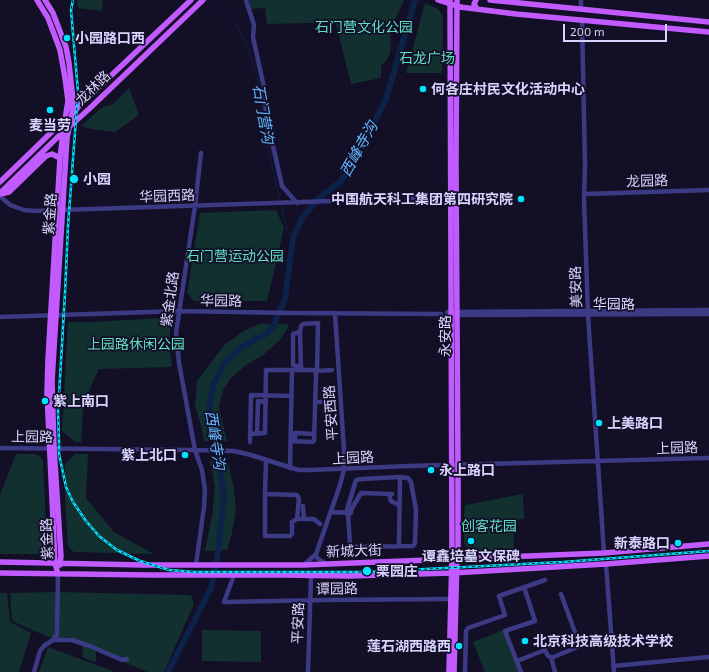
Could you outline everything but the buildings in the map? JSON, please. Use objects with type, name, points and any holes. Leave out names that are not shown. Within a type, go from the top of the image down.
[{"type":"main road","name":"紫金路","points":[[37,0],[48,18],[56,36],[62,60],[68,102],[64,120],[60,158],[60,210]]},
{"type":"main road","name":"紫金路","points":[[45,0],[53,13],[66,47],[73,100],[67,138],[60,210],[53,315],[48,359],[47,393],[52,448],[58,574]]},
{"type":"main road","name":"龙林路","points":[[0,195],[63,132],[86,112],[203,0]]},
{"type":"main road","points":[[438,0],[457,3],[477,9],[516,14],[709,32]]},
{"type":"main road","points":[[476,0],[474,4],[477,9]]},
{"type":"main road","points":[[490,0],[709,22]]},
{"type":"main road","name":"龙林路","points":[[0,182],[189,1]]},
{"type":"main road","name":"永安路","points":[[450,2],[452,314],[458,547],[454,559],[454,672]]},
{"type":"main road","name":"永安路","points":[[452,314],[457,3]]},
{"type":"main road","points":[[692,31],[696,27],[693,20]]},
{"type":"main road","points":[[0,195],[9,192],[46,156],[52,154],[60,158]]},
{"type":"main road","name":"新城大街","points":[[0,562],[303,565],[604,553],[709,544]]},
{"type":"main road","name":"新城大街","points":[[0,573],[349,576],[606,564],[709,556]]},
{"type":"main road","points":[[32,562],[36,566],[33,573]]},
{"type":"main road","points":[[77,574],[76,568],[79,563]]},
{"type":"main road","name":"永安路","points":[[449,672],[451,600],[454,572]]},
{"type":"street","points":[[246,0],[254,25],[254,42],[265,92],[266,114],[282,186],[297,203]]},
{"type":"street","points":[[580,0],[581,9]]},
{"type":"street","name":"美安路","points":[[582,20],[585,165],[584,199],[588,313],[604,553]]},
{"type":"street","name":"紫金北路","points":[[196,565],[205,490],[178,360],[176,333],[195,206],[201,153]]},
{"type":"street","name":"龙园路","points":[[585,194],[709,190]]},
{"type":"street","name":"华园西路","points":[[0,195],[10,205],[24,210],[35,211],[332,201]]},
{"type":"street","points":[[408,198],[451,198]]},
{"type":"street","name":"华园路","points":[[588,313],[709,310]]},
{"type":"street","name":"华园路","points":[[0,317],[179,312],[441,314]]},
{"type":"street","name":"平安西路","points":[[316,554],[340,485],[344,469],[335,314]]},
{"type":"street","name":"华园路","points":[[452,314],[709,314]]},
{"type":"street","points":[[293,441],[314,441],[318,323],[303,324],[302,326],[300,332],[302,368]]},
{"type":"street","points":[[300,332],[293,334],[292,365],[315,370],[317,372],[332,370]]},
{"type":"street","points":[[250,434],[265,433],[266,370],[292,370],[302,368]]},
{"type":"street","points":[[290,468],[293,441],[292,370]]},
{"type":"street","points":[[250,442],[251,395],[292,396]]},
{"type":"street","points":[[257,434],[258,402],[266,402]]},
{"type":"street","points":[[315,402],[334,402]]},
{"type":"street","points":[[293,441],[295,433],[314,434]]},
{"type":"street","name":"上园路","points":[[0,448],[232,451],[244,453],[299,470],[709,458]]},
{"type":"street","points":[[266,460],[263,538],[290,536],[292,534],[292,522],[297,519],[314,519],[320,524]]},
{"type":"street","points":[[399,546],[400,478]]},
{"type":"street","points":[[400,478],[408,478],[411,482],[416,510],[415,543],[413,546],[351,548],[347,513],[356,480],[400,478]]},
{"type":"street","points":[[265,493],[297,495],[297,519]]},
{"type":"street","points":[[331,512],[351,513],[351,510],[361,493],[390,494],[392,501],[399,505]]},
{"type":"street","points":[[304,506],[304,519]]},
{"type":"street","points":[[303,565],[316,554],[317,558],[326,564]]},
{"type":"street","points":[[606,564],[614,672]]},
{"type":"street","points":[[34,672],[40,651],[57,634],[58,574]]},
{"type":"street","name":"谭园路","points":[[234,575],[224,602],[451,600]]},
{"type":"street","name":"平安路","points":[[308,672],[311,576]]},
{"type":"street","points":[[465,672],[466,631],[468,628],[505,615],[499,596],[545,580]]},
{"type":"street","points":[[521,672],[505,631],[534,621],[524,587]]},
{"type":"street","points":[[551,658],[580,646],[561,594]]},
{"type":"street","points":[[52,640],[72,640],[122,660],[127,659]]},
{"type":"street","points":[[517,661],[545,650],[551,658],[556,672]]},
{"type":"street","points":[[613,666],[709,657]]},
{"type":"green space","points":[[77,0],[103,0],[102,11],[78,8]]},
{"type":"green space","name":"石门营文化公园","points":[[249,0],[404,0],[392,26],[390,34],[390,53],[386,61],[381,66],[381,78],[351,84],[336,24],[267,24],[265,8],[251,9]]},
{"type":"green space","name":"石龙广场","points":[[425,3],[438,9],[443,16],[442,73],[406,73]]},
{"type":"green space","points":[[129,88],[139,115],[115,132],[81,126],[100,109],[112,105]]},
{"type":"green space","name":"石门营运动公园","points":[[276,210],[284,228],[267,301],[194,301],[187,293],[200,213]]},
{"type":"green space","name":"上园路休闲公园","points":[[161,318],[171,325],[169,342],[172,367],[99,369],[88,393],[83,410],[81,442],[76,442],[62,431],[68,322]]},
{"type":"green space","points":[[259,324],[286,324],[289,326],[279,341],[263,355],[246,365],[231,378],[223,390],[219,407],[227,441],[204,441],[195,406],[197,381],[225,344],[244,331]]},
{"type":"green space","points":[[16,454],[35,454],[43,461],[47,547],[42,554],[0,554],[0,495]]},
{"type":"green space","points":[[75,454],[88,454],[86,498],[114,532],[154,554],[74,552],[68,547],[65,464]]},
{"type":"green space","points":[[209,461],[228,462],[234,489],[236,508],[232,533],[227,550],[205,551],[212,515],[215,487]]},
{"type":"green space","name":"创客花园","points":[[523,494],[524,519],[513,520],[514,549],[471,551],[464,544],[465,505]]},
{"type":"green space","points":[[59,592],[191,595],[194,604],[164,672],[148,672],[96,651],[96,662],[83,658],[82,641],[70,637],[53,639],[12,621],[10,593]]},
{"type":"green space","points":[[0,593],[7,593],[10,622],[31,633],[19,672],[0,672]]},
{"type":"green space","points":[[202,630],[261,631],[261,662],[202,661]]},
{"type":"green space","points":[[503,630],[519,672],[485,672],[473,642]]},
{"type":"green space","points":[[48,647],[115,672],[39,672]]},
{"type":"waterway","name":"石门营沟","points":[[211,0],[235,24],[247,44],[258,80],[262,111],[280,200]]},
{"type":"waterway","name":"西峰寺沟","points":[[168,672],[211,588],[218,553],[224,496],[215,435],[209,408],[214,383],[223,365],[241,347],[266,334],[273,327],[285,299],[293,238],[302,218],[317,200],[341,181],[356,160],[386,99],[415,0]]},
{"type":"waterway","name":"石门营沟","points":[[281,205],[287,229],[293,238]]},
{"type":"railway","points":[[73,0],[71,10],[78,92],[68,226],[58,412],[59,454],[66,487],[73,502],[86,521],[99,536],[117,550],[140,561],[169,570],[194,572],[367,572],[563,562],[709,551]]},
{"type":"place","name":"小园路口西","points":[[67,38]]},
{"type":"place","name":"何各庄村民文化活动中心","points":[[423,89]]},
{"type":"place","name":"麦当劳","points":[[50,110]]},
{"type":"place","name":"小园","points":[[74,179]]},
{"type":"place","name":"中国航天科工集团第四研究院","points":[[521,199]]},
{"type":"place","name":"紫上南口","points":[[45,401]]},
{"type":"place","name":"上美路口","points":[[599,423]]},
{"type":"place","name":"紫上北口","points":[[185,455]]},
{"type":"place","name":"永上路口","points":[[431,470]]},
{"type":"place","name":"谭鑫培墓文保碑","points":[[471,541]]},
{"type":"place","name":"新泰路口","points":[[678,543]]},
{"type":"place","name":"栗园庄","points":[[367,571]]},
{"type":"place","name":"北京科技高级技术学校","points":[[525,641]]},
{"type":"place","name":"莲石湖西路西","points":[[459,646]]}]
